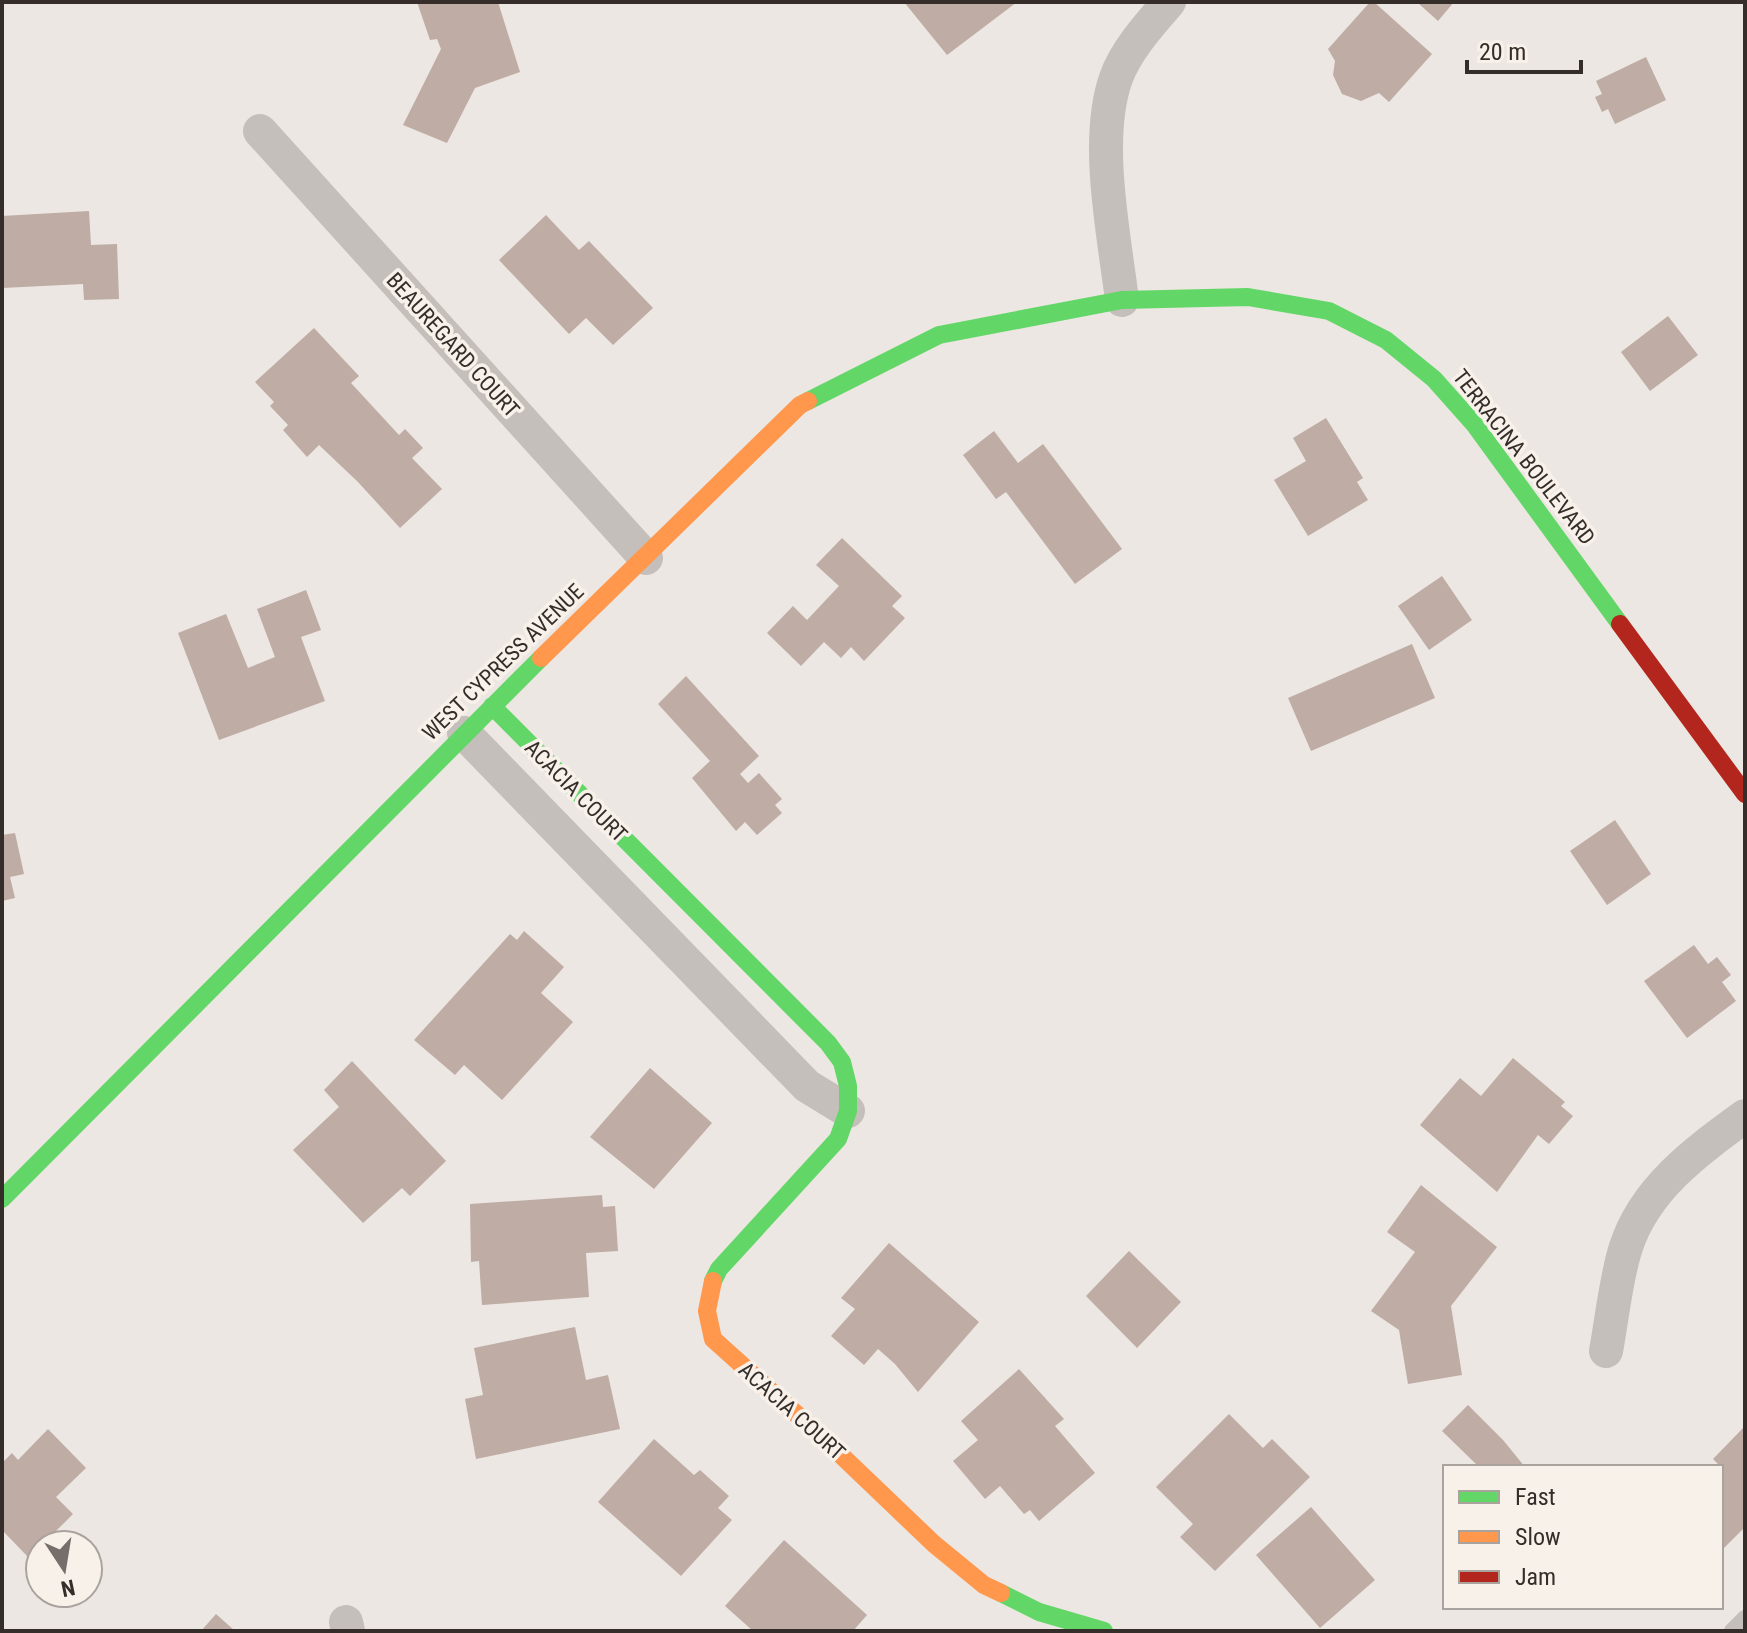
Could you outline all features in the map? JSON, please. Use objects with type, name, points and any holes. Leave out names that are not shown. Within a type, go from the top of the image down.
[{"type":"main road","name":"TERRACINA BOULEVARD","points":[[1122,300],[1248,297],[1329,311],[1386,340],[1434,379],[1474,424],[1745,794]]},
{"type":"main road","name":"WEST CYPRESS AVENUE","points":[[2,1199],[464,733],[800,405],[939,335],[1122,300]]},
{"type":"main road","name":"ACACIA COURT","points":[[492,706],[842,1062],[848,1086],[848,1111],[838,1139],[719,1269],[707,1289],[706,1317],[713,1339],[934,1544],[984,1585],[1039,1612],[1104,1631]]},
{"type":"street","points":[[1122,300],[1109,192],[1106,118],[1116,76],[1146,28],[1169,2]]},
{"type":"street","name":"BEAUREGARD COURT","points":[[260,131],[646,558]]},
{"type":"street","name":"ACACIA COURT","points":[[464,733],[807,1086],[848,1111]]},
{"type":"street","points":[[665,940],[695,911]]},
{"type":"street","points":[[1606,1351],[1626,1247],[1646,1206],[1675,1170],[1745,1116]]},
{"type":"lane","points":[[1732,1631],[1745,1618]]},
{"type":"building","points":[[417,2],[498,2],[520,72],[475,88],[447,143],[403,125],[441,49],[437,39],[430,40]]},
{"type":"building","points":[[904,2],[1017,2],[947,55]]},
{"type":"building","points":[[1370,2],[1374,2],[1432,54],[1389,102],[1379,93],[1361,101],[1342,94],[1333,75],[1335,61],[1328,49]]},
{"type":"building","points":[[1417,2],[1454,2],[1438,21]]},
{"type":"building","points":[[1646,57],[1666,100],[1615,124],[1608,109],[1602,112],[1595,97],[1602,94],[1596,81]]},
{"type":"building","points":[[89,211],[91,245],[117,244],[119,299],[84,300],[83,284],[2,288],[2,216]]},
{"type":"building","points":[[546,215],[579,250],[589,241],[653,308],[613,345],[586,318],[569,334],[499,260]]},
{"type":"building","points":[[1668,316],[1698,355],[1650,391],[1621,352]]},
{"type":"building","points":[[314,328],[359,376],[351,383],[399,435],[405,429],[423,448],[412,458],[442,489],[400,528],[319,445],[307,457],[283,430],[288,425],[270,406],[274,402],[255,382]]},
{"type":"building","points":[[1326,418],[1363,478],[1357,482],[1368,500],[1308,536],[1274,480],[1306,461],[1293,438]]},
{"type":"building","points":[[994,431],[1018,463],[1043,444],[1122,549],[1075,584],[1006,492],[996,499],[963,455]]},
{"type":"building","points":[[842,538],[902,596],[892,606],[905,618],[864,661],[851,647],[841,658],[824,642],[801,666],[767,633],[793,606],[807,620],[839,586],[816,565]]},
{"type":"building","points":[[1442,576],[1472,620],[1429,650],[1398,606]]},
{"type":"building","points":[[306,590],[321,630],[301,637],[325,701],[219,740],[178,633],[226,614],[248,668],[275,657],[257,609]]},
{"type":"building","points":[[1412,644],[1435,698],[1311,751],[1288,698]]},
{"type":"building","points":[[686,676],[759,756],[740,774],[748,783],[759,773],[782,799],[775,805],[782,813],[757,835],[745,822],[736,831],[692,778],[710,761],[658,704]]},
{"type":"building","points":[[1615,820],[1651,874],[1607,905],[1570,851]]},
{"type":"building","points":[[15,833],[24,874],[10,877],[15,898],[2,901],[2,835]]},
{"type":"building","points":[[524,931],[564,967],[541,993],[573,1022],[502,1100],[464,1065],[455,1075],[414,1040],[510,934],[517,940]]},
{"type":"building","points":[[1694,945],[1708,964],[1717,957],[1731,975],[1722,982],[1736,1001],[1687,1038],[1644,981]]},
{"type":"building","points":[[1513,1058],[1565,1102],[1561,1106],[1573,1116],[1549,1144],[1538,1135],[1497,1192],[1420,1125],[1460,1078],[1481,1096]]},
{"type":"building","points":[[352,1061],[446,1161],[410,1196],[402,1188],[363,1223],[293,1150],[339,1107],[324,1090]]},
{"type":"building","points":[[650,1068],[712,1123],[654,1189],[590,1137]]},
{"type":"building","points":[[1421,1185],[1497,1247],[1451,1306],[1462,1375],[1408,1384],[1399,1330],[1371,1311],[1415,1252],[1387,1232]]},
{"type":"building","points":[[602,1195],[603,1207],[615,1206],[618,1251],[586,1253],[589,1297],[482,1305],[479,1261],[471,1262],[470,1204]]},
{"type":"building","points":[[889,1243],[979,1322],[918,1392],[878,1349],[864,1365],[831,1336],[855,1309],[841,1298]]},
{"type":"building","points":[[1129,1251],[1181,1302],[1137,1348],[1086,1296]]},
{"type":"building","points":[[575,1327],[586,1380],[608,1375],[620,1429],[476,1459],[465,1399],[483,1395],[474,1348]]},
{"type":"building","points":[[1019,1369],[1064,1419],[1055,1426],[1095,1473],[1039,1521],[1030,1510],[1024,1514],[1000,1486],[985,1499],[953,1461],[978,1440],[961,1421]]},
{"type":"building","points":[[1468,1405],[1523,1465],[1477,1465],[1442,1431]]},
{"type":"building","points":[[1229,1414],[1263,1448],[1272,1439],[1310,1477],[1215,1571],[1180,1537],[1193,1524],[1156,1487]]},
{"type":"building","points":[[1745,1426],[1745,1527],[1723,1549],[1723,1465],[1713,1459]]},
{"type":"building","points":[[48,1429],[86,1468],[56,1497],[73,1514],[58,1529],[24,1529],[24,1553],[2,1530],[2,1463],[12,1453],[18,1460]]},
{"type":"building","points":[[654,1439],[694,1475],[700,1470],[729,1496],[718,1508],[732,1520],[681,1576],[598,1502]]},
{"type":"building","points":[[1311,1507],[1375,1580],[1320,1628],[1256,1555]]},
{"type":"building","points":[[784,1540],[867,1615],[853,1631],[753,1631],[725,1606]]},
{"type":"building","points":[[216,1614],[235,1631],[201,1631]]},
{"type":"traffic: fast","points":[[808,401],[939,335],[1122,300],[1248,297],[1329,311],[1386,340],[1434,379],[1474,424],[1620,624]]},
{"type":"traffic: fast","points":[[2,1199],[541,658]]},
{"type":"traffic: fast","points":[[492,706],[828,1043],[842,1062],[848,1086],[848,1111],[838,1139],[719,1269],[713,1281]]},
{"type":"traffic: fast","points":[[1001,1593],[1039,1612],[1104,1631]]},
{"type":"traffic: slow","points":[[541,658],[800,405],[808,401]]},
{"type":"traffic: slow","points":[[713,1281],[707,1311],[713,1339],[934,1544],[984,1585],[1001,1593]]},
{"type":"traffic: jam","points":[[1620,624],[1745,794]]}]
